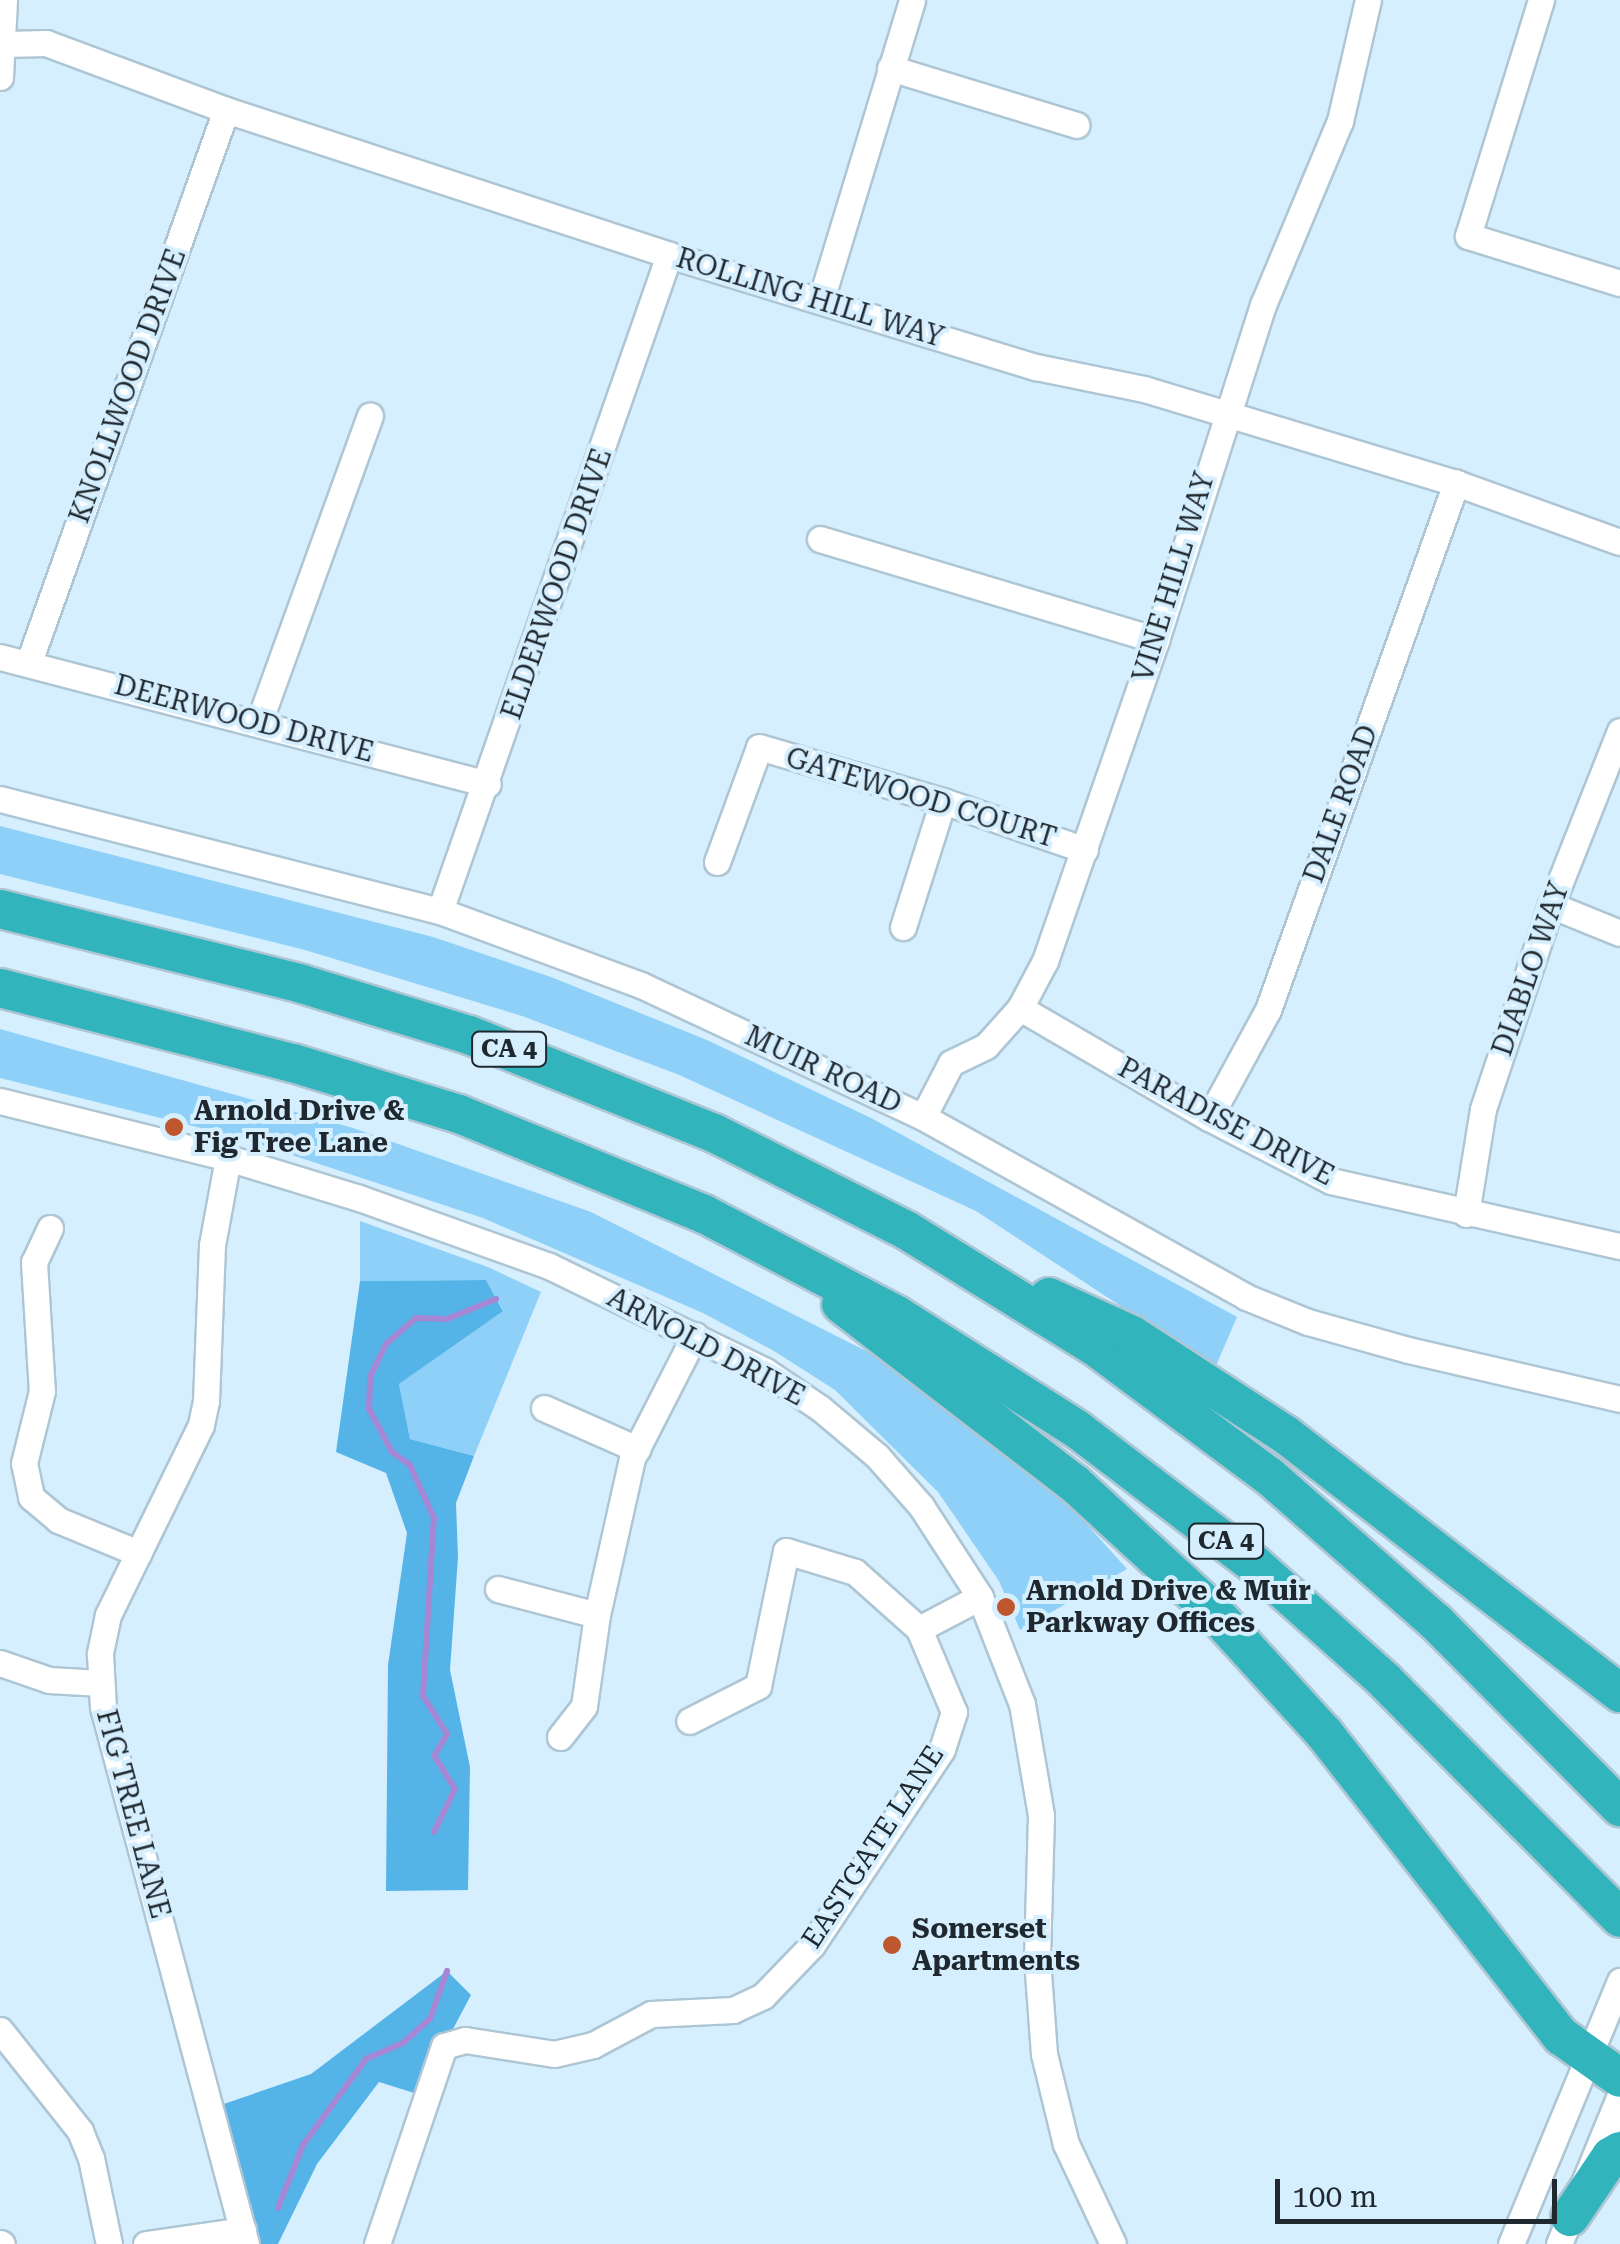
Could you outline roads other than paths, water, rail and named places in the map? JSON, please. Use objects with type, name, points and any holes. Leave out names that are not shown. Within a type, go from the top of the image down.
[{"type":"highway","name":"CA 4","points":[[0,909],[316,988],[511,1050],[752,1150],[984,1276],[1166,1397],[1306,1506],[1450,1636],[1620,1807]]},
{"type":"highway","name":"CA 4","points":[[0,988],[293,1062],[460,1114],[625,1178],[792,1257],[1010,1384],[1222,1538],[1384,1680],[1611,1909]]},
{"type":"highway","points":[[792,1257],[853,1315],[1075,1484],[1212,1609],[1324,1732],[1562,2036],[1620,2078]]},
{"type":"highway","points":[[984,1276],[1094,1315],[1208,1384],[1314,1455],[1620,1693]]},
{"type":"highway","points":[[1570,1653],[1620,1674]]},
{"type":"highway","points":[[1564,2230],[1611,2156],[1620,2151]]},
{"type":"street","points":[[0,77],[5,44],[4,0]]},
{"type":"street","points":[[821,300],[912,0]]},
{"type":"street","name":"VINE HILL WAY","points":[[922,1117],[951,1063],[986,1046],[1020,1008],[1045,961],[1156,640],[1224,415],[1262,305],[1340,120],[1368,0]]},
{"type":"street","points":[[1541,0],[1468,236],[1620,284]]},
{"type":"street","name":"ROLLING HILL WAY","points":[[5,44],[46,43],[226,110],[670,256],[1036,367],[1144,389],[1456,483],[1620,542]]},
{"type":"street","points":[[890,68],[1076,125]]},
{"type":"street","name":"KNOLLWOOD DRIVE","points":[[29,662],[226,110]]},
{"type":"street","name":"ELDERWOOD DRIVE","points":[[440,911],[488,784],[670,256]]},
{"type":"street","points":[[259,722],[370,416]]},
{"type":"street","name":"DALE ROAD","points":[[1209,1118],[1268,1010],[1456,483]]},
{"type":"street","points":[[820,539],[1156,640]]},
{"type":"street","name":"DEERWOOD DRIVE","points":[[0,657],[488,784]]},
{"type":"street","name":"DIABLO WAY","points":[[1466,1214],[1483,1109],[1551,905],[1620,731]]},
{"type":"street","name":"GATEWOOD COURT","points":[[717,862],[759,748],[944,801],[1085,850]]},
{"type":"street","name":"MUIR ROAD","points":[[0,800],[440,911],[641,985],[922,1117],[1246,1298],[1308,1322],[1408,1350],[1620,1399]]},
{"type":"street","points":[[903,927],[944,801]]},
{"type":"street","points":[[1551,905],[1620,934]]},
{"type":"street","name":"PARADISE DRIVE","points":[[1020,1008],[1209,1118],[1331,1181],[1620,1246]]},
{"type":"street","name":"ARNOLD DRIVE","points":[[0,1101],[228,1158],[472,1236],[549,1266],[695,1336],[806,1398],[876,1456],[921,1506],[980,1597],[1022,1704],[1041,1814],[1039,2016],[1052,2098],[1075,2166],[1113,2244]]},
{"type":"street","name":"FIG TREE LANE","points":[[228,1158],[212,1245],[204,1413],[188,1454],[108,1615],[100,1654],[101,1683],[113,1747],[245,2237]]},
{"type":"street","points":[[50,1228],[34,1262],[42,1392],[24,1463],[31,1497],[58,1520],[138,1553]]},
{"type":"street","points":[[560,1737],[584,1706],[597,1615],[636,1449],[695,1336]]},
{"type":"street","points":[[544,1408],[636,1449]]},
{"type":"street","name":"EASTGATE LANE","points":[[377,2244],[444,2046],[464,2040],[554,2054],[593,2045],[652,2014],[732,2010],[763,1996],[812,1945],[942,1749],[954,1712],[919,1629],[854,1572],[786,1550],[758,1686],[690,1721]]},
{"type":"street","points":[[498,1589],[597,1615]]},
{"type":"street","points":[[919,1629],[980,1597]]},
{"type":"street","points":[[0,1662],[49,1680],[101,1683]]},
{"type":"street","points":[[1511,2244],[1620,1981]]},
{"type":"street","points":[[0,2030],[80,2131],[91,2158],[109,2244]]},
{"type":"street","points":[[1564,2230],[1620,2095]]},
{"type":"street","points":[[146,2244],[245,2237]]},
{"type":"waterway","points":[[434,1832],[455,1789],[434,1756],[447,1734],[423,1696],[434,1518],[410,1465],[392,1452],[369,1409],[370,1377],[386,1344],[416,1318],[447,1319],[496,1299]]},
{"type":"waterway","points":[[278,2208],[303,2145],[366,2059],[403,2043],[430,2019],[447,1971]]},
{"type":"place","name":"Arnold Drive & Fig Tree Lane","points":[[174,1127]]},
{"type":"place","name":"Arnold Drive & Muir Parkway Offices","points":[[1006,1607]]},
{"type":"place","name":"Somerset Apartments","points":[[892,1945]]}]
